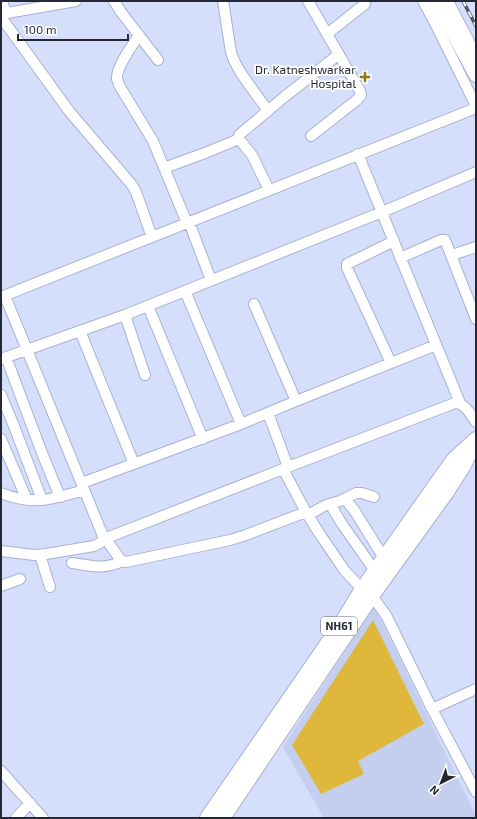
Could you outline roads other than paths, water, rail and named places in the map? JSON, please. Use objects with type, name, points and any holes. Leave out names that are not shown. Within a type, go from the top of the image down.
[{"type":"highway","points":[[436,1],[476,75]]},
{"type":"highway","name":"NH61","points":[[224,818],[367,593],[375,571],[454,459],[476,440]]},
{"type":"highway","name":"NH61","points":[[207,818],[342,622],[367,593],[447,492],[463,467],[476,440]]},
{"type":"street","points":[[2,1],[3,15],[69,111],[132,185],[136,192],[152,237]]},
{"type":"street","points":[[3,15],[76,1]]},
{"type":"street","points":[[114,1],[158,60]]},
{"type":"street","points":[[223,1],[231,52],[234,60],[243,76],[268,110]]},
{"type":"street","points":[[308,1],[361,95],[311,136]]},
{"type":"street","points":[[122,561],[102,536],[27,349],[3,295],[188,223],[476,107],[423,1]]},
{"type":"street","points":[[448,1],[476,55]]},
{"type":"street","points":[[327,34],[365,4]]},
{"type":"street","points":[[139,35],[124,58],[118,72],[117,79],[119,85],[153,141],[211,280]]},
{"type":"street","points":[[239,139],[239,135],[268,110],[339,54]]},
{"type":"street","points":[[164,168],[239,139]]},
{"type":"street","points":[[239,139],[252,155],[269,190]]},
{"type":"street","points":[[358,154],[460,403],[476,422]]},
{"type":"street","points":[[60,497],[3,358],[148,306],[382,212],[476,172]]},
{"type":"street","points":[[400,258],[442,240],[446,242],[476,319]]},
{"type":"street","points":[[391,363],[347,264],[394,241]]},
{"type":"street","points":[[452,256],[476,247]]},
{"type":"street","points":[[184,291],[241,424]]},
{"type":"street","points":[[254,304],[296,401]]},
{"type":"street","points":[[148,306],[203,439]]},
{"type":"street","points":[[125,315],[145,375]]},
{"type":"street","points":[[80,331],[134,464]]},
{"type":"street","points":[[1,494],[27,500],[42,500],[60,497],[134,464],[203,439],[436,345]]},
{"type":"street","points":[[1,395],[42,500]]},
{"type":"street","points":[[1,551],[40,555],[94,546],[105,538],[455,403],[460,403]]},
{"type":"street","points":[[268,413],[286,468],[307,513],[345,571],[386,615],[432,709],[475,788]]},
{"type":"street","points":[[1,439],[27,500]]},
{"type":"street","points":[[72,563],[94,567],[109,566],[122,561],[126,562],[230,540],[345,499],[358,492],[374,496]]},
{"type":"street","points":[[345,499],[354,510],[384,558]]},
{"type":"street","points":[[330,504],[375,571]]},
{"type":"street","points":[[40,555],[50,587]]},
{"type":"street","points":[[2,585],[20,579]]},
{"type":"street","points":[[432,709],[476,689]]},
{"type":"street","points":[[2,774],[43,818]]},
{"type":"street","points":[[16,818],[30,803]]},
{"type":"railway","points":[[463,1],[476,26]]},
{"type":"place","name":"Dr. Katneshwarkar Hospital","points":[[365,77]]}]
